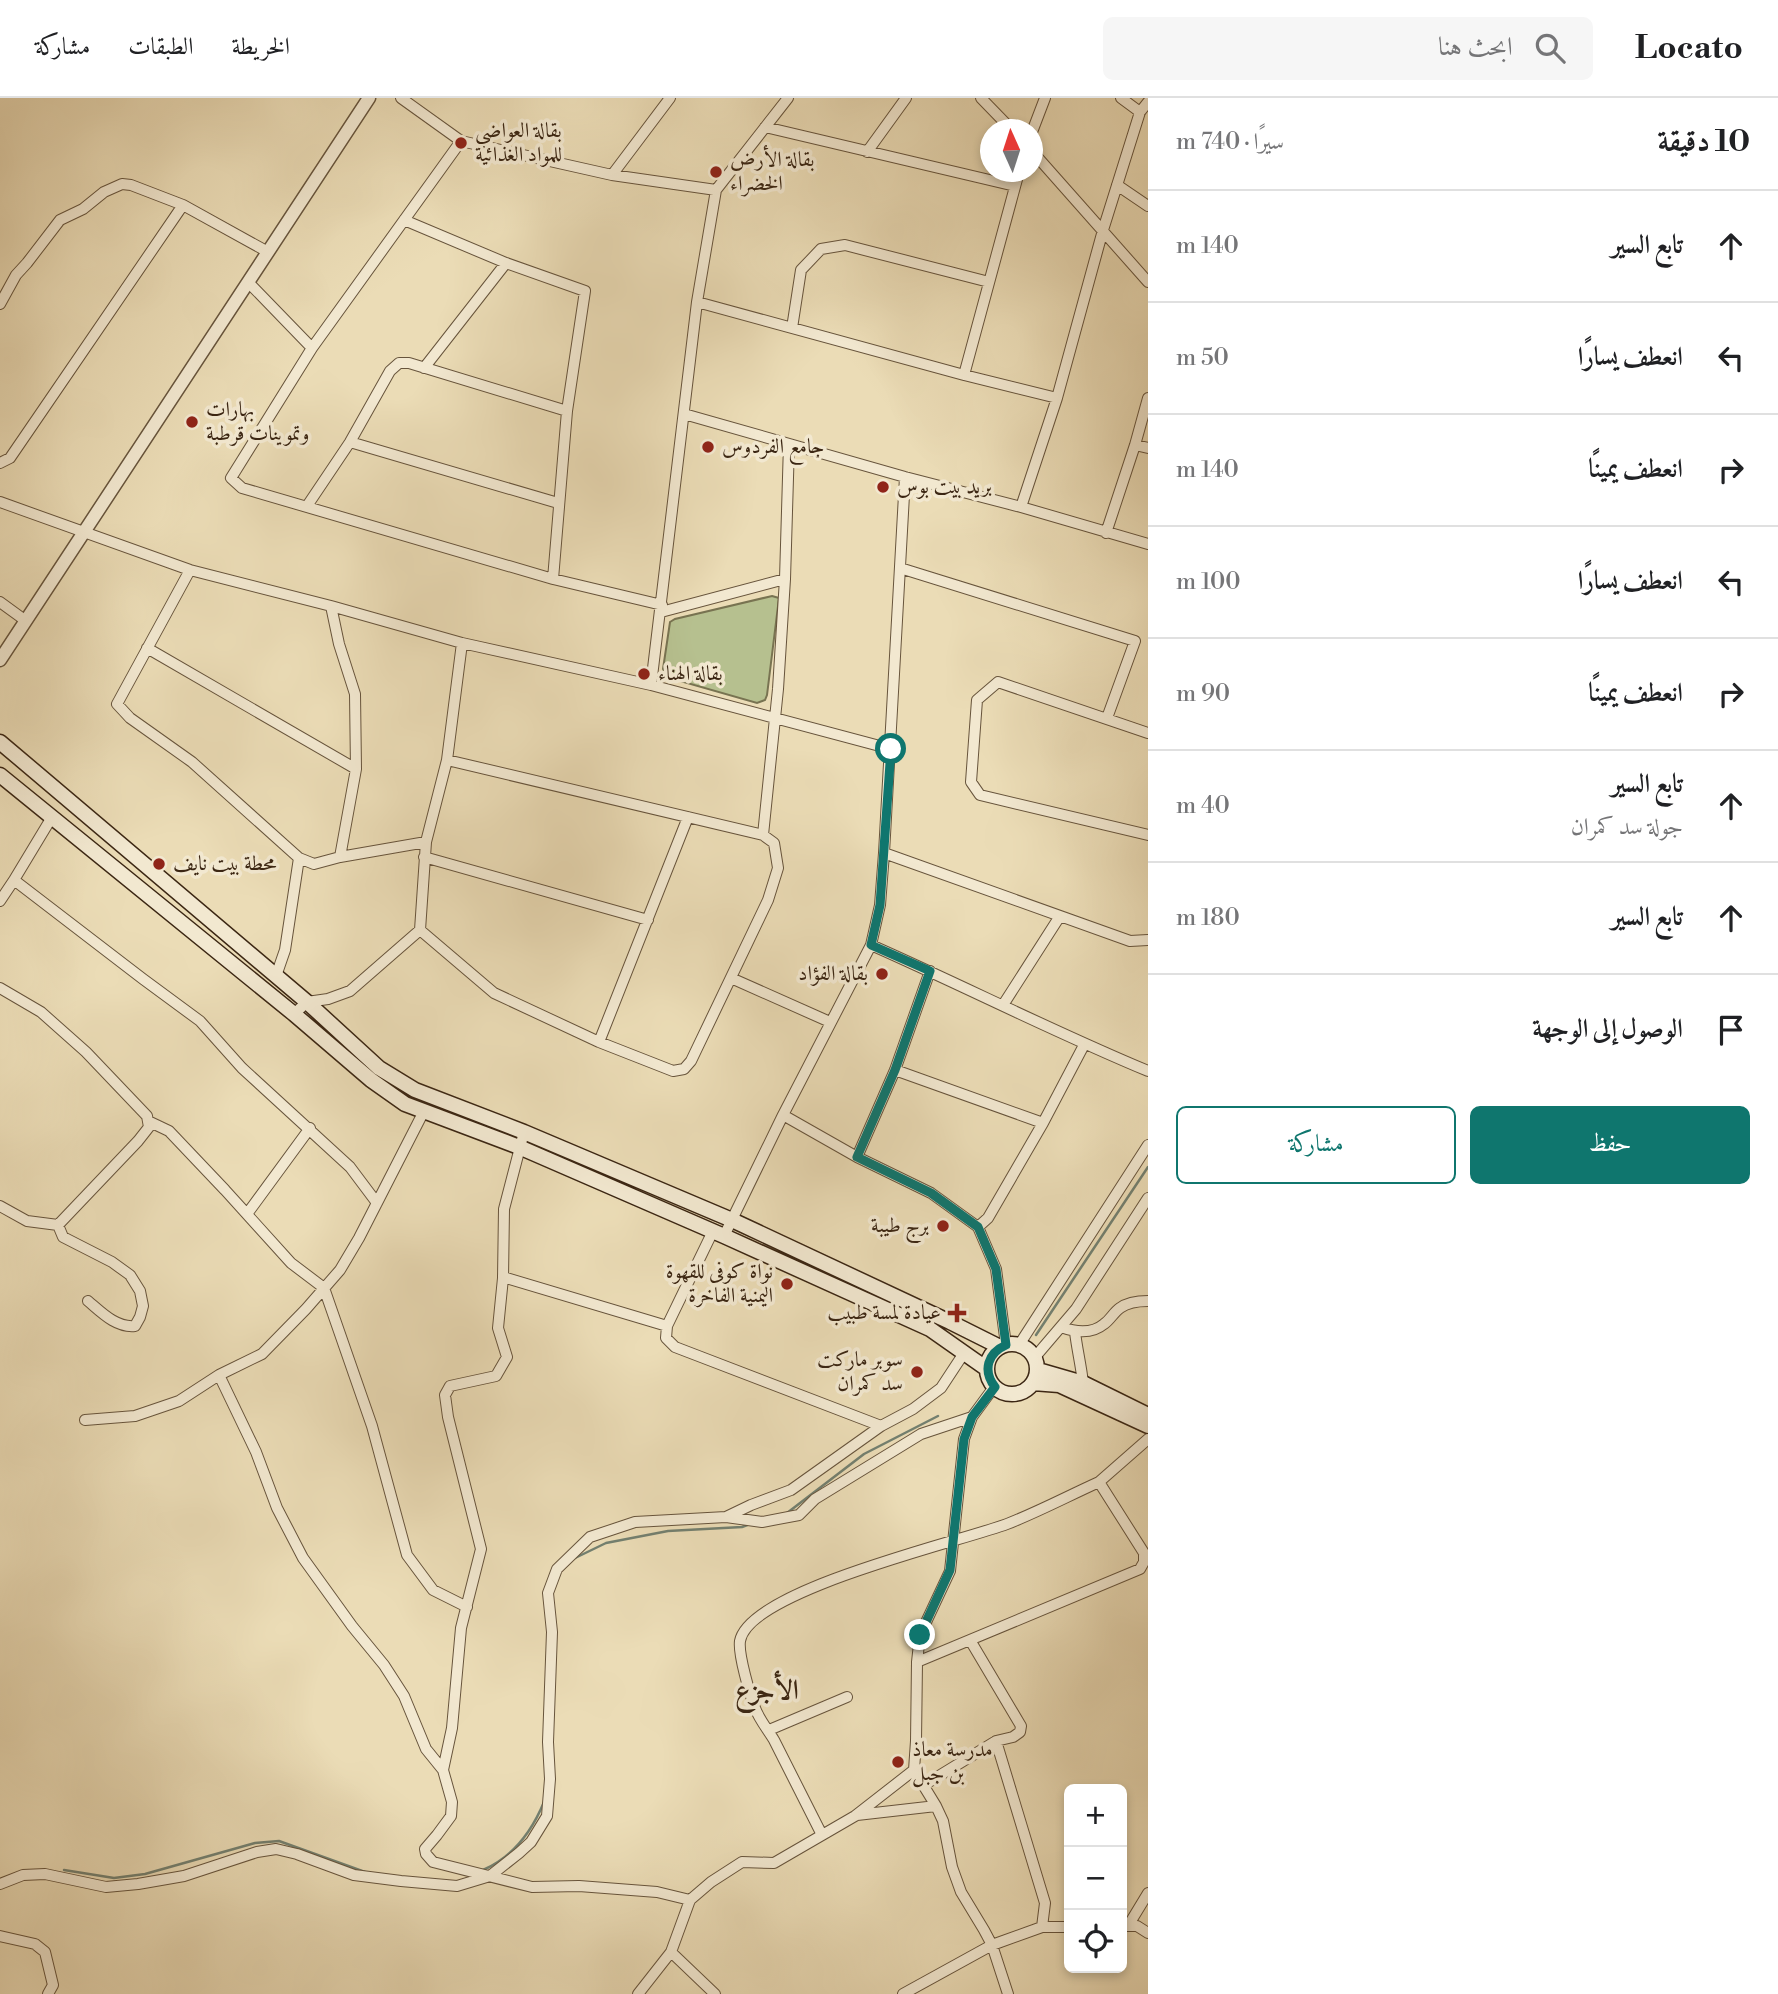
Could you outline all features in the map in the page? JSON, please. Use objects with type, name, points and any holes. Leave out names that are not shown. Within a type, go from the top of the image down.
[{"type":"main road","points":[[0,742],[307,1002],[379,1068],[415,1090],[524,1132],[732,1220],[950,1322],[1009,1346],[1026,1348],[1035,1370],[1059,1385],[1148,1426]]},
{"type":"main road","points":[[0,775],[371,1080],[405,1104],[519,1147],[930,1329],[987,1369]]},
{"type":"main road","points":[[1009,1346],[991,1356],[987,1369],[995,1387],[1006,1394],[1025,1391],[1035,1370]]},
{"type":"main road","points":[[1035,1370],[1083,1383],[1148,1415]]},
{"type":"street","points":[[0,660],[369,98]]},
{"type":"street","points":[[401,98],[461,141],[612,175],[716,190]]},
{"type":"street","points":[[612,175],[670,98]]},
{"type":"street","points":[[651,685],[697,302],[716,190],[788,98]]},
{"type":"street","points":[[867,152],[906,98]]},
{"type":"street","points":[[981,98],[1001,119]]},
{"type":"street","points":[[1037,119],[1045,98]]},
{"type":"street","points":[[1121,98],[1140,112]]},
{"type":"street","points":[[1021,507],[1057,398],[1117,185],[1140,112],[1148,102]]},
{"type":"street","points":[[765,127],[1015,186]]},
{"type":"street","points":[[461,141],[312,348],[231,478],[242,488],[552,579],[662,608],[785,579]]},
{"type":"street","points":[[1043,164],[1148,282]]},
{"type":"street","points":[[964,375],[1016,182]]},
{"type":"street","points":[[0,304],[16,275],[60,220],[83,209],[104,192],[122,184],[183,205],[268,252]]},
{"type":"street","points":[[1117,185],[1148,206]]},
{"type":"street","points":[[0,463],[10,458],[183,205]]},
{"type":"street","points":[[404,220],[506,263],[585,291],[567,411],[552,579]]},
{"type":"street","points":[[792,328],[801,270],[821,249],[845,245],[989,282]]},
{"type":"street","points":[[424,368],[506,263]]},
{"type":"street","points":[[248,282],[312,348]]},
{"type":"street","points":[[697,302],[1057,398]]},
{"type":"street","points":[[307,506],[350,442],[390,371],[399,363],[409,363],[567,411]]},
{"type":"street","points":[[1106,533],[1148,398]]},
{"type":"street","points":[[684,414],[1148,544]]},
{"type":"street","points":[[350,442],[558,503]]},
{"type":"street","points":[[763,835],[785,579],[789,444]]},
{"type":"street","points":[[1135,445],[1148,448]]},
{"type":"street","points":[[881,1426],[676,1347],[666,1338],[667,1326],[718,1233],[732,1220],[871,945],[880,905],[884,852],[905,477]]},
{"type":"street","points":[[0,502],[190,570],[462,643],[651,685],[891,749]]},
{"type":"street","points":[[900,568],[1135,641],[1107,718]]},
{"type":"street","points":[[190,570],[117,704],[130,718],[192,762],[299,858],[314,864],[426,842]]},
{"type":"street","points":[[0,602],[26,621]]},
{"type":"street","points":[[331,606],[339,644],[355,694],[356,769],[340,857]]},
{"type":"street","points":[[294,1014],[307,1002],[328,999],[350,991],[421,930],[426,842],[447,760],[462,643]]},
{"type":"street","points":[[147,648],[356,769]]},
{"type":"street","points":[[1148,733],[998,682],[977,700],[971,782],[980,795],[1148,835]]},
{"type":"street","points":[[421,930],[494,993],[599,1042],[673,1071],[684,1069],[691,1061],[768,900],[778,868],[774,843],[763,835],[447,760]]},
{"type":"street","points":[[0,901],[52,817]]},
{"type":"street","points":[[599,1042],[688,817]]},
{"type":"street","points":[[884,852],[1130,941],[1148,940]]},
{"type":"street","points":[[424,857],[648,920]]},
{"type":"street","points":[[276,976],[285,950],[299,858]]},
{"type":"street","points":[[14,880],[200,1021],[242,1068],[350,1167],[377,1203]]},
{"type":"street","points":[[1003,1005],[1060,916]]},
{"type":"street","points":[[871,945],[1084,1045],[1148,1071]]},
{"type":"street","points":[[857,1157],[895,1070],[930,971]]},
{"type":"street","points":[[731,978],[830,1022]]},
{"type":"street","points":[[0,988],[41,1012],[77,1044],[147,1116],[149,1128],[58,1224]]},
{"type":"street","points":[[978,1227],[988,1218],[1084,1045]]},
{"type":"street","points":[[895,1070],[1043,1123]]},
{"type":"street","points":[[85,1420],[135,1416],[179,1401],[219,1375],[262,1354],[340,1270],[424,1111]]},
{"type":"street","points":[[783,1115],[857,1157],[931,1193],[978,1227],[996,1269],[1009,1346]]},
{"type":"street","points":[[148,1121],[169,1131],[291,1262],[324,1288],[372,1426],[407,1555],[433,1590],[467,1607]]},
{"type":"street","points":[[247,1214],[310,1128]]},
{"type":"street","points":[[443,1770],[452,1728],[461,1628],[481,1549],[445,1395],[450,1386],[496,1376],[506,1357],[498,1328],[503,1277],[503,1209],[524,1132]]},
{"type":"street","points":[[1009,1346],[1148,1145]]},
{"type":"street","points":[[1035,1370],[1148,1198]]},
{"type":"street","points":[[1,1206],[27,1221],[58,1224]]},
{"type":"street","points":[[58,1224],[63,1237],[112,1262],[130,1275],[140,1291],[143,1306],[141,1317],[135,1326],[126,1327],[108,1318],[88,1301]]},
{"type":"street","points":[[503,1277],[667,1326]]},
{"type":"street","points":[[1061,1327],[1075,1332],[1099,1328],[1129,1303],[1148,1301]]},
{"type":"street","points":[[1075,1332],[1083,1383]]},
{"type":"street","points":[[726,1517],[791,1490],[881,1426],[913,1409],[941,1388],[964,1353]]},
{"type":"street","points":[[219,1375],[256,1452],[277,1508],[303,1558],[384,1665],[404,1696],[426,1749],[443,1770],[452,1801],[451,1816],[425,1849],[433,1862],[532,1887],[579,1886],[657,1892],[690,1900]]},
{"type":"street","points":[[995,1387],[972,1417],[964,1439],[950,1570],[920,1635],[914,1770],[943,1821],[952,1867],[961,1892],[992,1945],[1008,1994]]},
{"type":"street","points":[[0,1884],[23,1875],[46,1874],[106,1887],[138,1884],[184,1876],[257,1852],[276,1850],[297,1853],[354,1875],[401,1881],[457,1886],[490,1876],[531,1842],[547,1816],[552,1632],[548,1592],[557,1569],[590,1537],[635,1522],[726,1517],[762,1522],[799,1516],[816,1499],[921,1434],[972,1417]]},
{"type":"street","points":[[822,1835],[756,1710],[739,1643],[748,1625],[767,1610],[821,1584],[916,1550],[954,1541],[1007,1523],[1099,1482],[1148,1439]]},
{"type":"street","points":[[917,1662],[1146,1565],[1131,1531],[1099,1482]]},
{"type":"street","points":[[924,1785],[996,1741],[1013,1737],[1020,1732],[1021,1726],[970,1640]]},
{"type":"street","points":[[768,1730],[847,1698]]},
{"type":"street","points":[[996,1741],[1045,1903],[1042,1927]]},
{"type":"street","points":[[638,1994],[671,1952],[690,1900],[711,1882],[742,1862],[774,1863],[855,1815],[914,1770]]},
{"type":"street","points":[[855,1815],[936,1806]]},
{"type":"street","points":[[1127,1923],[1148,1893]]},
{"type":"street","points":[[1127,1926],[1137,1926],[1148,1933]]},
{"type":"street","points":[[903,1994],[992,1945],[1042,1927],[1064,1927]]},
{"type":"street","points":[[0,1936],[35,1944],[45,1952],[53,1985],[48,1994]]},
{"type":"street","points":[[671,1952],[715,1994]]},
{"type":"green space","points":[[772,596],[779,598],[765,700],[757,703],[666,677],[663,669],[670,622]]},
{"type":"waterway","points":[[1036,1335],[1148,1167]]},
{"type":"waterway","points":[[787,1513],[864,1454],[938,1416]]},
{"type":"waterway","points":[[573,1559],[606,1543],[668,1531],[742,1527],[750,1524]]},
{"type":"waterway","points":[[483,1870],[504,1858],[520,1842],[534,1823],[544,1802]]},
{"type":"waterway","points":[[64,1870],[114,1878],[145,1874],[255,1843],[279,1841],[365,1872]]},
{"type":"place","name":"بقالة العواضي للمواد الغذائية","points":[[461,143]]},
{"type":"place","name":"بقالة الأرض الخضراء","points":[[716,172]]},
{"type":"place","name":"بهارات وتموينات قرطبة","points":[[192,422]]},
{"type":"place","name":"جامع الفردوس","points":[[708,447]]},
{"type":"place","name":"بريد بيت بوس","points":[[883,487]]},
{"type":"place","name":"بقالة الهناء","points":[[644,674]]},
{"type":"place","name":"محطة بيت نايف","points":[[159,864]]},
{"type":"place","name":"بقالة الفؤاد","points":[[882,974]]},
{"type":"place","name":"برج طيبة","points":[[943,1226]]},
{"type":"place","name":"نواة كوفي للقهوة اليمنية الفاخرة","points":[[787,1284]]},
{"type":"place","name":"عيادة لمسة طبيب","points":[[957,1313]]},
{"type":"place","name":"سوبر ماركت سد كمران","points":[[917,1372]]},
{"type":"place","name":"مدرسة معاذ بن جبل","points":[[898,1762]]},
{"type":"district","name":"الأجزع","points":[[767,1690]]},
{"type":"route","points":[[891,749],[880,905],[871,945],[930,971],[895,1070],[857,1157],[931,1193],[978,1227],[996,1269],[1006,1345],[995,1351],[988,1362],[988,1376],[995,1387],[972,1417],[964,1439],[950,1570],[920,1635]]}]
